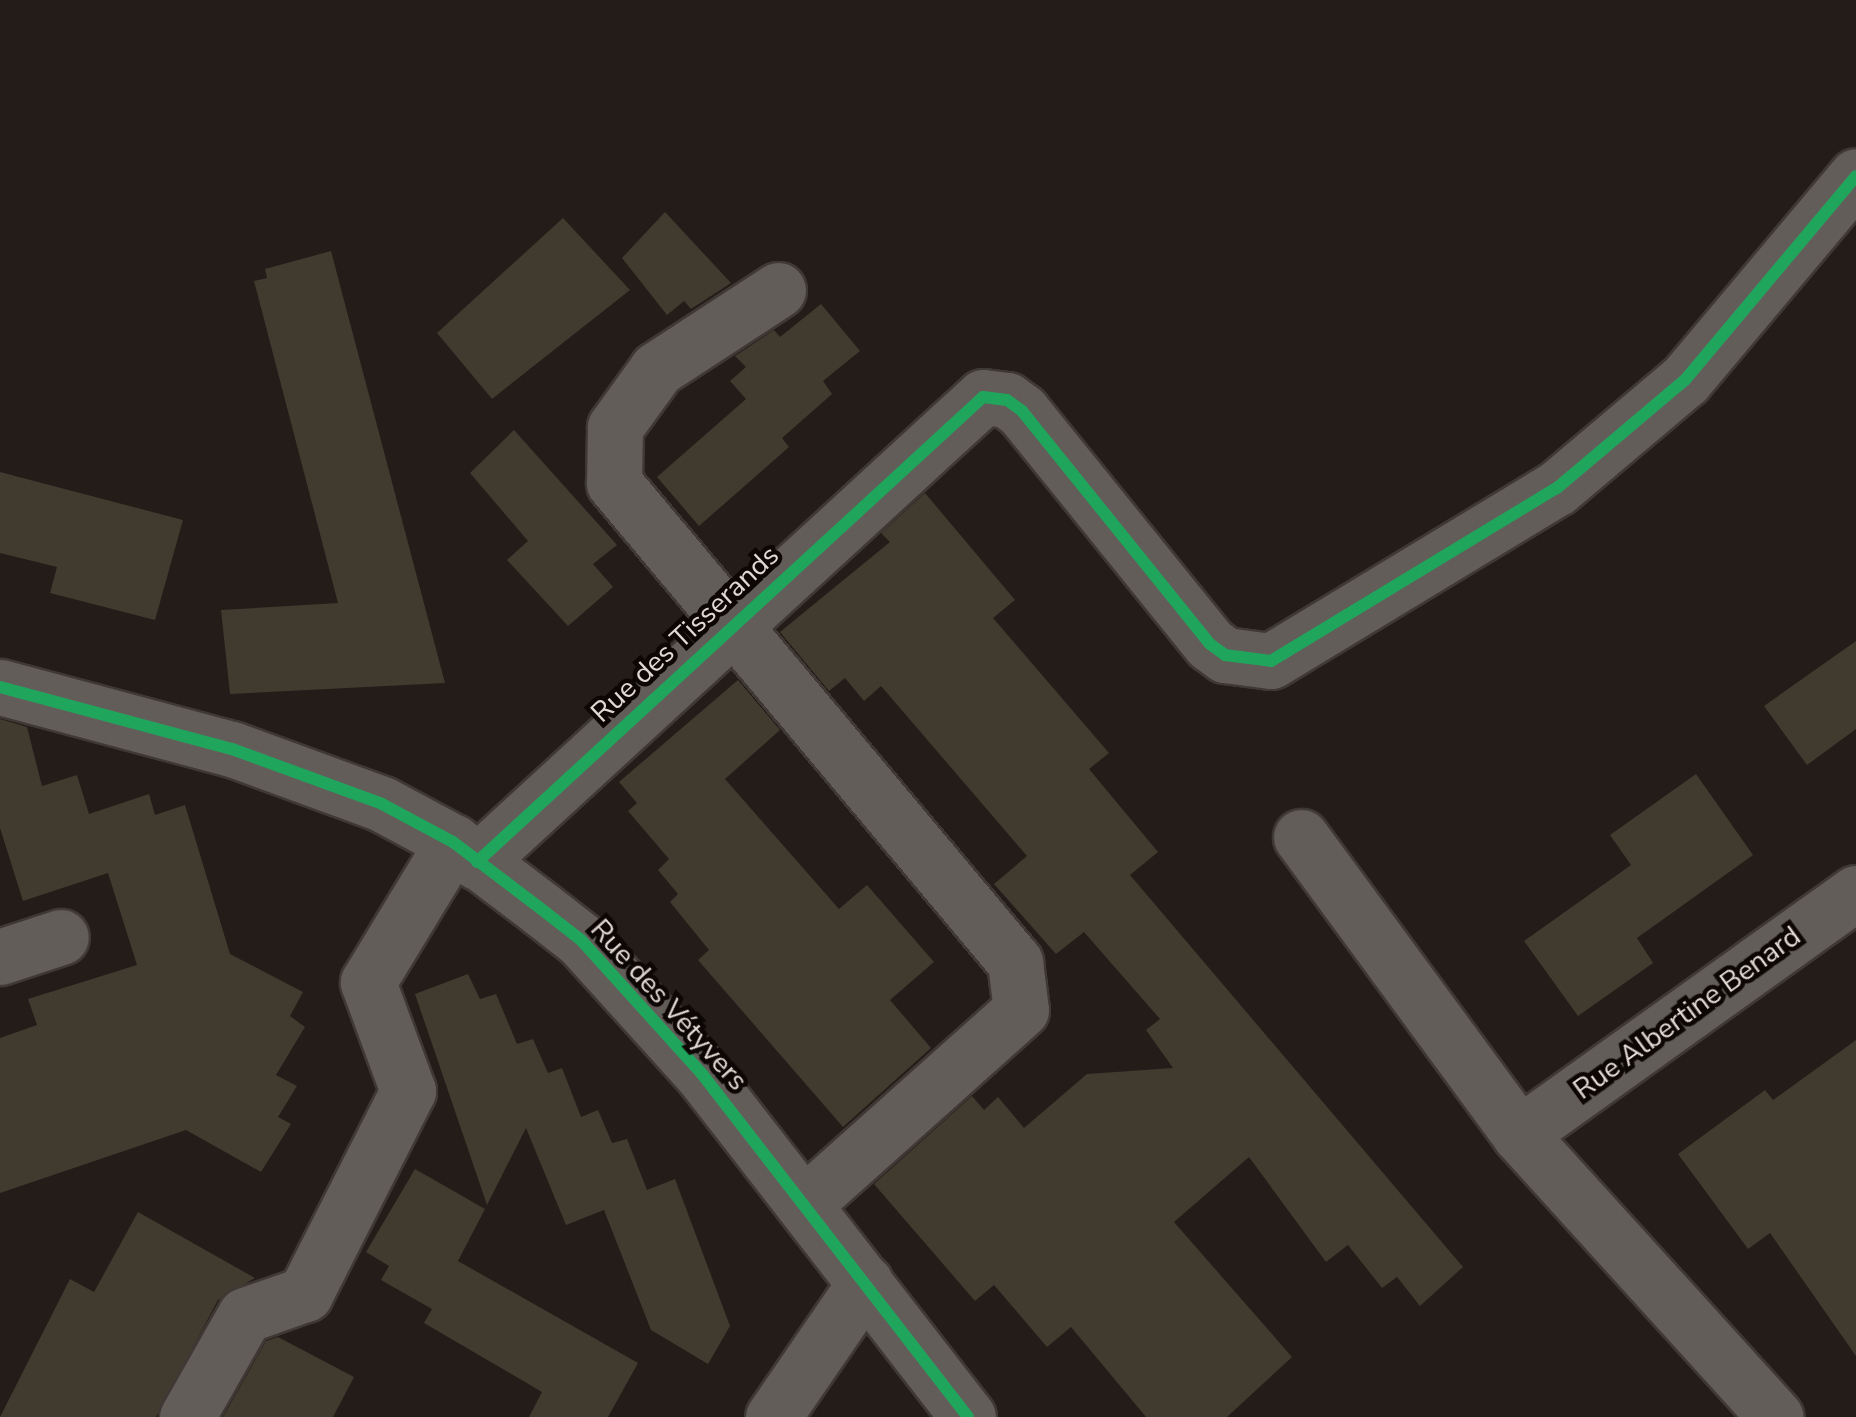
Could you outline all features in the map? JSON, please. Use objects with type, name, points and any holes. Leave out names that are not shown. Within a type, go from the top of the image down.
[{"type":"street","name":"Rue des Tisserands","points":[[187,1417],[246,1315],[305,1294],[408,1091],[368,982],[465,852],[728,626],[927,443],[983,397],[1007,400],[1210,644],[1225,656],[1272,662],[1557,488],[1684,380],[1856,176]]},
{"type":"street","name":"Rue des Tisserands","points":[[778,290],[657,369],[615,427],[614,483],[728,626],[1015,962],[1021,1010],[804,1204]]},
{"type":"street","name":"Rue des Vétyvers","points":[[0,687],[232,749],[382,804],[465,852],[581,940],[702,1074],[968,1417]]},
{"type":"street","points":[[1301,837],[1518,1134],[1776,1417]]},
{"type":"street","name":"Rue Albertine Benard","points":[[1518,1134],[1856,893]]},
{"type":"street","points":[[0,957],[61,938]]},
{"type":"street","points":[[773,1417],[865,1283]]},
{"type":"building","points":[[665,212],[731,283],[691,309],[684,301],[667,315],[622,258]]},
{"type":"building","points":[[563,218],[630,290],[492,399],[437,333]]},
{"type":"building","points":[[331,251],[445,683],[230,694],[221,610],[338,603],[254,281],[267,278],[265,269]]},
{"type":"building","points":[[821,304],[860,351],[823,381],[832,394],[782,438],[789,447],[699,526],[657,477],[746,399],[730,381],[746,367],[735,356],[774,330],[780,337]]},
{"type":"building","points":[[514,430],[617,545],[593,564],[613,587],[568,626],[507,560],[528,541],[470,473]]},
{"type":"building","points":[[0,472],[183,520],[155,620],[50,593],[57,567],[0,553]]},
{"type":"building","points":[[925,493],[1015,600],[993,618],[1109,753],[1089,769],[1158,852],[1130,875],[1463,1267],[1420,1306],[1397,1277],[1382,1288],[1348,1245],[1326,1262],[1249,1157],[1174,1222],[1292,1357],[1227,1417],[1146,1417],[1071,1327],[1047,1347],[994,1285],[975,1301],[874,1184],[972,1096],[984,1110],[998,1097],[1024,1128],[1087,1074],[1173,1068],[1146,1030],[1160,1019],[1084,932],[1056,954],[994,884],[1027,856],[881,686],[864,701],[845,678],[829,691],[780,632],[890,542],[881,533]]},
{"type":"building","points":[[1856,641],[1856,729],[1807,765],[1764,706]]},
{"type":"building","points":[[738,680],[780,730],[725,779],[839,909],[867,885],[934,962],[890,1000],[931,1048],[843,1127],[698,960],[709,950],[670,902],[678,894],[658,870],[669,859],[628,811],[637,803],[619,782]]},
{"type":"building","points":[[0,719],[27,727],[42,786],[77,775],[89,814],[149,794],[155,815],[185,805],[230,954],[303,992],[290,1016],[305,1027],[276,1075],[297,1086],[278,1117],[291,1124],[261,1172],[186,1130],[0,1193],[0,1038],[37,1025],[28,999],[137,965],[108,873],[23,901],[0,828]]},
{"type":"building","points":[[1696,774],[1753,855],[1637,938],[1653,963],[1578,1016],[1524,941],[1631,865],[1610,835]]},
{"type":"building","points":[[468,974],[480,999],[496,994],[517,1044],[533,1039],[548,1073],[562,1068],[581,1117],[598,1110],[612,1143],[627,1139],[647,1190],[675,1179],[730,1326],[708,1364],[651,1330],[604,1210],[566,1225],[526,1128],[487,1205],[415,994]]},
{"type":"building","points":[[1856,1040],[1856,1356],[1770,1233],[1748,1249],[1678,1154],[1765,1090],[1773,1100]]},
{"type":"building","points":[[415,1169],[485,1209],[458,1261],[638,1363],[608,1417],[529,1417],[542,1392],[424,1323],[432,1309],[381,1280],[389,1266],[366,1252]]},
{"type":"building","points":[[138,1212],[255,1278],[218,1300],[156,1417],[0,1417],[70,1279],[94,1292]]},
{"type":"building","points":[[278,1337],[354,1377],[333,1417],[223,1417],[266,1341]]},
{"type":"cycle path","points":[[477,862],[983,397],[1007,400],[1022,411],[1210,644],[1225,655],[1271,661],[1557,488],[1685,380],[1856,176]]},
{"type":"cycle path","points":[[0,687],[232,749],[382,804],[453,842],[581,940],[702,1074],[968,1417]]}]
